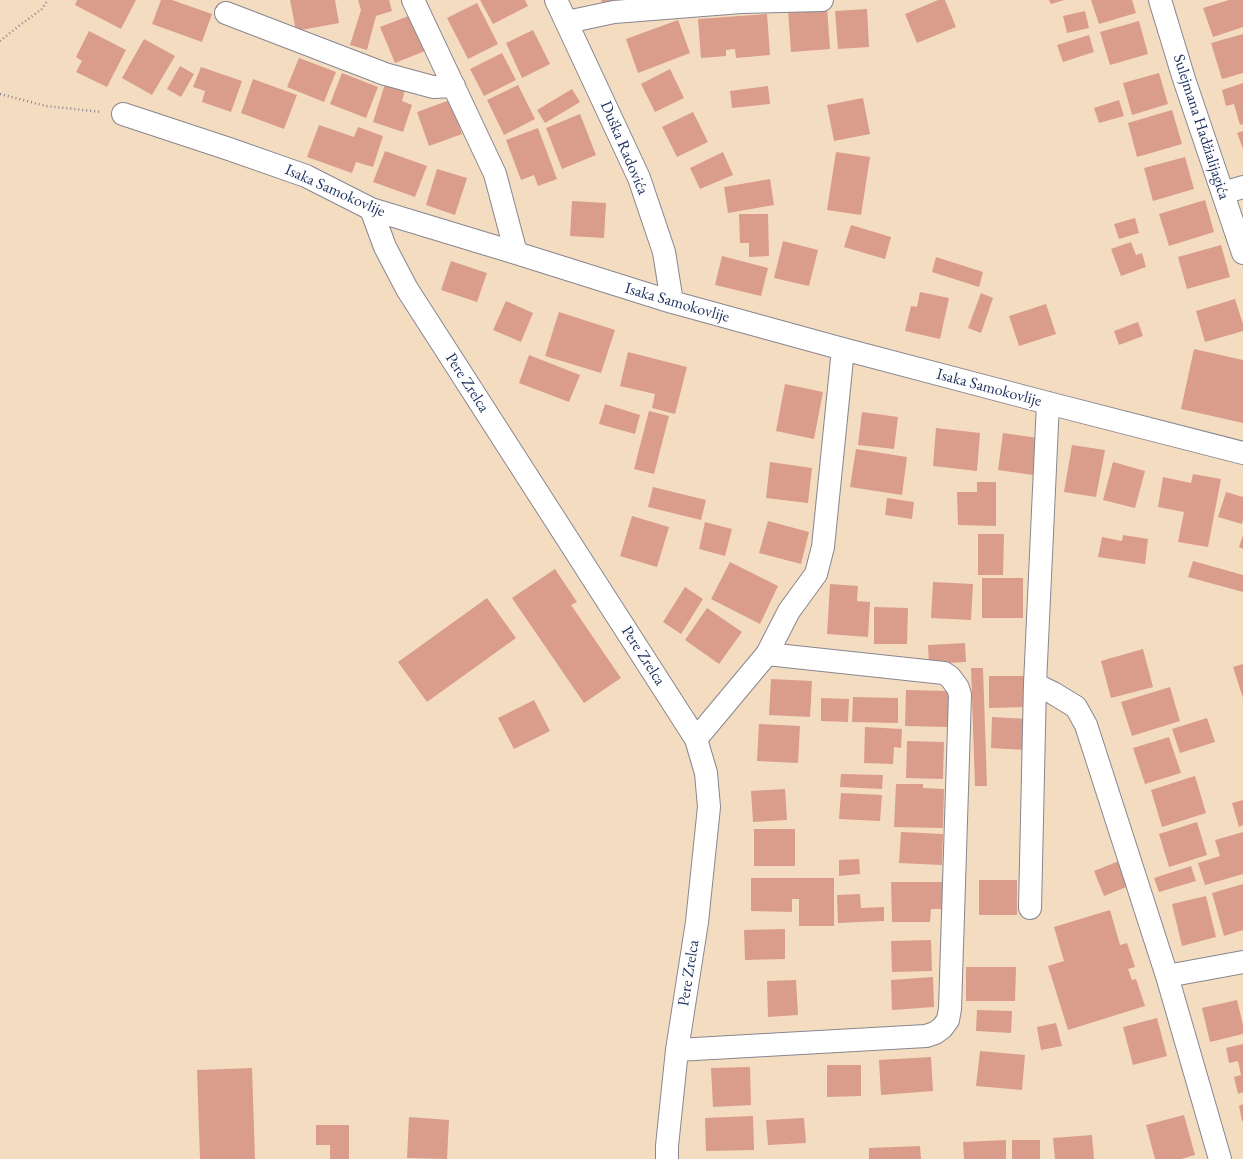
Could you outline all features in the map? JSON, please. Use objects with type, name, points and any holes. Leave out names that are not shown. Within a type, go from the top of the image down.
[{"type":"street","points":[[413,0],[495,174],[516,253]]},
{"type":"street","name":"Duška Radovića","points":[[556,0],[640,178],[664,252],[672,302]]},
{"type":"street","points":[[567,22],[614,12],[741,2],[822,0]]},
{"type":"street","name":"Sulejmana Hadžialijagića","points":[[1160,0],[1184,79],[1233,190],[1243,253]]},
{"type":"street","points":[[226,13],[386,74],[433,87],[454,86]]},
{"type":"street","name":"Isaka Samokovlije","points":[[123,114],[306,176],[371,209],[672,302],[1048,404],[1243,453]]},
{"type":"street","name":"Pere Zrelca","points":[[371,209],[385,247],[407,289],[696,739],[706,772],[709,807],[697,922],[677,1050],[667,1159]]},
{"type":"street","points":[[696,739],[767,654],[789,611],[816,574],[823,547],[843,349]]},
{"type":"street","points":[[1030,908],[1035,684],[1048,404]]},
{"type":"street","points":[[677,1050],[926,1036],[936,1033],[948,1020],[950,1001],[960,695],[958,688],[950,677],[944,673],[767,654]]},
{"type":"street","points":[[1035,684],[1076,707],[1086,726],[1167,976],[1220,1159]]},
{"type":"street","points":[[1167,976],[1243,962]]},
{"type":"path","points":[[0,41],[42,9],[48,0]]},
{"type":"path","points":[[0,94],[46,106],[123,114]]},
{"type":"building","points":[[77,0],[136,0],[121,29],[75,5]]},
{"type":"building","points":[[161,0],[172,0],[212,14],[202,42],[152,24]]},
{"type":"building","points":[[290,0],[335,0],[339,23],[296,31]]},
{"type":"building","points":[[358,0],[389,0],[392,11],[376,16],[367,50],[350,45],[361,10]]},
{"type":"building","points":[[480,0],[525,0],[528,6],[493,24]]},
{"type":"building","points":[[601,0],[618,0],[604,6]]},
{"type":"building","points":[[938,0],[945,0],[956,27],[917,43],[905,14]]},
{"type":"building","points":[[1049,0],[1064,0],[1051,4]]},
{"type":"building","points":[[1091,0],[1132,0],[1136,13],[1099,24]]},
{"type":"building","points":[[1229,0],[1243,0],[1243,27],[1213,37],[1203,8]]},
{"type":"building","points":[[477,3],[498,44],[468,59],[447,18]]},
{"type":"building","points":[[827,7],[830,49],[791,52],[788,10]]},
{"type":"building","points":[[867,9],[869,47],[838,49],[835,11]]},
{"type":"building","points":[[1085,11],[1089,28],[1067,33],[1063,16]]},
{"type":"building","points":[[767,14],[770,55],[736,58],[735,49],[726,50],[726,56],[701,58],[698,19]]},
{"type":"building","points":[[411,15],[425,51],[395,63],[380,27]]},
{"type":"building","points":[[678,20],[690,53],[638,73],[626,39]]},
{"type":"building","points":[[1139,21],[1148,54],[1110,65],[1100,32]]},
{"type":"building","points":[[533,30],[550,64],[522,78],[506,43]]},
{"type":"building","points":[[89,31],[126,50],[107,87],[76,72],[82,61],[76,57]]},
{"type":"building","points":[[1243,34],[1243,73],[1222,79],[1211,43]]},
{"type":"building","points":[[1089,35],[1094,52],[1063,62],[1057,45]]},
{"type":"building","points":[[144,39],[175,56],[152,95],[122,78]]},
{"type":"building","points":[[502,53],[516,80],[484,96],[470,69]]},
{"type":"building","points":[[299,58],[336,72],[324,102],[287,87]]},
{"type":"building","points":[[180,66],[194,74],[181,97],[167,89]]},
{"type":"building","points":[[201,67],[242,81],[231,112],[202,102],[205,91],[193,87]]},
{"type":"building","points":[[670,69],[684,98],[655,112],[641,84]]},
{"type":"building","points":[[342,73],[378,87],[366,118],[330,104]]},
{"type":"building","points":[[1159,73],[1168,104],[1132,115],[1123,83]]},
{"type":"building","points":[[253,79],[297,95],[284,129],[241,113]]},
{"type":"building","points":[[1243,83],[1243,124],[1240,125],[1234,104],[1226,106],[1222,90]]},
{"type":"building","points":[[385,84],[405,90],[402,101],[412,105],[403,132],[373,122]]},
{"type":"building","points":[[518,85],[535,119],[504,135],[487,100]]},
{"type":"building","points":[[768,86],[770,104],[732,108],[730,91]]},
{"type":"building","points":[[572,89],[580,102],[545,123],[537,110]]},
{"type":"building","points":[[863,98],[870,134],[834,141],[827,105]]},
{"type":"building","points":[[450,100],[462,134],[429,146],[417,112]]},
{"type":"building","points":[[1119,100],[1124,116],[1099,123],[1094,108]]},
{"type":"building","points":[[1172,110],[1182,144],[1137,157],[1128,123]]},
{"type":"building","points":[[693,112],[708,142],[677,157],[662,127]]},
{"type":"building","points":[[580,114],[596,155],[562,169],[546,128]]},
{"type":"building","points":[[319,125],[354,137],[358,127],[383,136],[373,167],[356,162],[352,173],[307,157]]},
{"type":"building","points":[[538,128],[557,179],[538,186],[534,175],[521,180],[506,140]]},
{"type":"building","points":[[1243,131],[1243,149],[1237,133]]},
{"type":"building","points":[[385,151],[427,166],[415,197],[373,182]]},
{"type":"building","points":[[723,152],[733,175],[700,189],[690,168]]},
{"type":"building","points":[[836,152],[870,157],[861,215],[827,210]]},
{"type":"building","points":[[1185,157],[1194,189],[1153,201],[1144,168]]},
{"type":"building","points":[[437,169],[467,178],[455,215],[426,205]]},
{"type":"building","points":[[770,179],[774,205],[728,213],[724,187]]},
{"type":"building","points":[[1205,200],[1214,232],[1169,246],[1159,214]]},
{"type":"building","points":[[572,201],[606,203],[604,238],[570,236]]},
{"type":"building","points":[[739,214],[768,214],[769,256],[749,257],[749,243],[740,243]]},
{"type":"building","points":[[1135,218],[1139,233],[1119,239],[1114,224]]},
{"type":"building","points":[[851,225],[891,237],[885,259],[844,247]]},
{"type":"building","points":[[783,241],[818,250],[809,286],[774,278]]},
{"type":"building","points":[[1131,242],[1136,255],[1142,253],[1146,267],[1121,276],[1111,249]]},
{"type":"building","points":[[1221,245],[1230,277],[1187,289],[1178,257]]},
{"type":"building","points":[[722,256],[768,268],[761,296],[715,285]]},
{"type":"building","points":[[936,257],[983,272],[979,287],[932,272]]},
{"type":"building","points":[[451,261],[487,273],[477,302],[441,290]]},
{"type":"building","points":[[920,292],[949,298],[940,339],[905,331],[911,306],[917,307]]},
{"type":"building","points":[[981,293],[993,298],[981,333],[968,328]]},
{"type":"building","points":[[1235,299],[1243,324],[1243,331],[1205,342],[1196,311]]},
{"type":"building","points":[[506,301],[533,313],[521,342],[493,330]]},
{"type":"building","points":[[1046,304],[1056,334],[1019,346],[1009,316]]},
{"type":"building","points":[[559,312],[615,330],[601,373],[545,356]]},
{"type":"building","points":[[1138,322],[1143,336],[1119,345],[1114,331]]},
{"type":"building","points":[[1194,349],[1243,360],[1243,423],[1181,409]]},
{"type":"building","points":[[628,352],[687,367],[675,414],[652,408],[655,394],[620,386]]},
{"type":"building","points":[[529,355],[580,375],[569,402],[519,383]]},
{"type":"building","points":[[785,384],[823,392],[814,439],[776,431]]},
{"type":"building","points":[[605,404],[640,415],[635,434],[599,424]]},
{"type":"building","points":[[649,411],[669,416],[654,474],[634,469]]},
{"type":"building","points":[[862,412],[898,417],[894,449],[858,445]]},
{"type":"building","points":[[936,428],[980,433],[977,471],[933,466]]},
{"type":"building","points":[[1003,433],[1038,438],[1033,475],[998,470]]},
{"type":"building","points":[[1072,445],[1105,450],[1096,497],[1064,492]]},
{"type":"building","points":[[856,449],[907,457],[902,495],[850,487]]},
{"type":"building","points":[[770,462],[812,468],[808,503],[766,498]]},
{"type":"building","points":[[1113,462],[1145,471],[1135,508],[1103,500]]},
{"type":"building","points":[[1193,474],[1221,479],[1208,547],[1178,542],[1184,512],[1158,507],[1163,477],[1191,483]]},
{"type":"building","points":[[977,482],[996,482],[996,526],[958,525],[957,492],[977,492]]},
{"type":"building","points":[[653,487],[706,500],[701,520],[648,507]]},
{"type":"building","points":[[1226,492],[1243,497],[1242,524],[1218,517]]},
{"type":"building","points":[[887,498],[914,502],[912,519],[885,515]]},
{"type":"building","points":[[632,516],[669,527],[657,567],[620,556]]},
{"type":"building","points":[[768,521],[809,532],[801,564],[759,553]]},
{"type":"building","points":[[705,522],[732,529],[725,556],[699,549]]},
{"type":"building","points":[[978,534],[1004,534],[1003,575],[978,575]]},
{"type":"building","points":[[1123,535],[1148,539],[1145,564],[1098,557],[1102,537],[1122,541]]},
{"type":"building","points":[[1243,535],[1243,549],[1239,547]]},
{"type":"building","points":[[1193,561],[1243,575],[1243,592],[1188,577]]},
{"type":"building","points":[[730,562],[778,586],[760,624],[711,599]]},
{"type":"building","points":[[555,569],[577,602],[571,605],[621,678],[584,703],[512,598]]},
{"type":"building","points":[[982,578],[1023,578],[1023,618],[982,618]]},
{"type":"building","points":[[933,582],[973,584],[971,620],[931,618]]},
{"type":"building","points":[[830,584],[858,586],[857,601],[870,602],[868,637],[827,634]]},
{"type":"building","points":[[685,587],[703,599],[681,634],[663,622]]},
{"type":"building","points":[[487,598],[516,638],[427,702],[398,662]]},
{"type":"building","points":[[874,607],[908,608],[907,644],[874,644]]},
{"type":"building","points":[[707,608],[742,632],[719,664],[685,640]]},
{"type":"building","points":[[965,643],[966,662],[929,664],[928,645]]},
{"type":"building","points":[[1143,649],[1153,687],[1111,698],[1101,661]]},
{"type":"building","points":[[1243,664],[1243,698],[1233,667]]},
{"type":"building","points":[[971,668],[983,668],[987,786],[975,786]]},
{"type":"building","points":[[989,676],[1028,676],[1028,707],[989,708]]},
{"type":"building","points":[[771,679],[812,681],[810,717],[769,715]]},
{"type":"building","points":[[1170,687],[1180,721],[1132,736],[1121,702]]},
{"type":"building","points":[[906,690],[949,691],[948,727],[905,726]]},
{"type":"building","points":[[853,697],[898,698],[898,723],[852,722]]},
{"type":"building","points":[[821,698],[849,699],[848,722],[821,721]]},
{"type":"building","points":[[534,700],[550,731],[514,749],[498,718]]},
{"type":"building","points":[[992,717],[1028,719],[1026,750],[991,748]]},
{"type":"building","points":[[1207,718],[1215,742],[1180,753],[1172,729]]},
{"type":"building","points":[[759,724],[800,726],[798,763],[757,761]]},
{"type":"building","points":[[865,727],[902,729],[901,748],[894,747],[893,764],[864,763]]},
{"type":"building","points":[[1169,737],[1181,773],[1145,784],[1133,748]]},
{"type":"building","points":[[907,741],[944,742],[943,779],[906,778]]},
{"type":"building","points":[[841,774],[883,775],[882,789],[840,787]]},
{"type":"building","points":[[1195,776],[1206,813],[1162,827],[1151,790]]},
{"type":"building","points":[[896,784],[923,784],[923,788],[944,789],[943,828],[894,827]]},
{"type":"building","points":[[785,789],[787,820],[753,822],[751,791]]},
{"type":"building","points":[[841,793],[882,795],[880,821],[839,819]]},
{"type":"building","points":[[1243,800],[1243,825],[1239,827],[1232,803]]},
{"type":"building","points":[[1197,822],[1207,855],[1169,867],[1159,834]]},
{"type":"building","points":[[754,829],[795,829],[795,866],[754,866]]},
{"type":"building","points":[[901,832],[943,834],[942,865],[899,863]]},
{"type":"building","points":[[1243,832],[1243,874],[1205,885],[1198,863],[1220,856],[1215,840]]},
{"type":"building","points":[[859,859],[860,874],[839,876],[839,860]]},
{"type":"building","points":[[1119,861],[1129,886],[1104,896],[1094,871]]},
{"type":"building","points":[[1191,866],[1196,881],[1159,892],[1154,878]]},
{"type":"building","points":[[751,878],[834,878],[834,926],[799,926],[799,899],[792,899],[792,912],[751,911]]},
{"type":"building","points":[[979,880],[1017,880],[1017,915],[979,915]]},
{"type":"building","points":[[891,882],[945,882],[945,909],[931,909],[930,922],[892,922]]},
{"type":"building","points":[[1243,884],[1243,930],[1224,936],[1212,893]]},
{"type":"building","points":[[860,894],[861,908],[884,907],[884,921],[838,923],[837,895]]},
{"type":"building","points":[[1206,896],[1216,937],[1182,946],[1172,904]]},
{"type":"building","points":[[1110,910],[1120,945],[1127,943],[1135,967],[1128,969],[1132,980],[1136,979],[1145,1006],[1068,1030],[1048,966],[1064,961],[1054,927]]},
{"type":"building","points":[[785,929],[785,959],[745,960],[744,930]]},
{"type":"building","points":[[931,940],[932,971],[892,972],[891,941]]},
{"type":"building","points":[[966,967],[1016,967],[1015,1001],[966,1001]]},
{"type":"building","points":[[933,977],[934,1007],[892,1010],[891,980]]},
{"type":"building","points":[[796,980],[798,1015],[768,1017],[767,981]]},
{"type":"building","points":[[1237,1000],[1243,1025],[1243,1034],[1210,1042],[1202,1008]]},
{"type":"building","points":[[977,1010],[1012,1011],[1011,1033],[976,1031]]},
{"type":"building","points":[[1157,1018],[1167,1056],[1133,1065],[1123,1027]]},
{"type":"building","points":[[1056,1023],[1062,1046],[1041,1050],[1037,1027]]},
{"type":"building","points":[[1243,1044],[1243,1092],[1238,1094],[1234,1077],[1241,1075],[1238,1061],[1229,1063],[1226,1048]]},
{"type":"building","points":[[980,1051],[1025,1055],[1022,1090],[976,1086]]},
{"type":"building","points":[[931,1057],[933,1091],[881,1095],[879,1060]]},
{"type":"building","points":[[827,1065],[861,1065],[861,1096],[827,1097]]},
{"type":"building","points":[[750,1067],[751,1105],[713,1107],[711,1068]]},
{"type":"building","points":[[252,1068],[255,1159],[200,1159],[197,1070]]},
{"type":"building","points":[[1243,1104],[1243,1121],[1242,1121],[1239,1106]]},
{"type":"building","points":[[1184,1115],[1195,1155],[1181,1159],[1155,1159],[1146,1125]]},
{"type":"building","points":[[753,1116],[754,1150],[706,1151],[705,1118]]},
{"type":"building","points":[[409,1117],[449,1120],[447,1159],[407,1158]]},
{"type":"building","points":[[804,1118],[806,1143],[768,1145],[766,1120]]},
{"type":"building","points":[[316,1125],[349,1125],[349,1159],[330,1159],[330,1145],[316,1145]]},
{"type":"building","points":[[1092,1135],[1094,1159],[1055,1159],[1053,1138]]},
{"type":"building","points":[[1006,1140],[1006,1159],[964,1159],[963,1142]]},
{"type":"building","points":[[1012,1140],[1040,1140],[1040,1159],[1012,1159]]},
{"type":"building","points":[[920,1146],[921,1159],[869,1159],[869,1148]]}]
